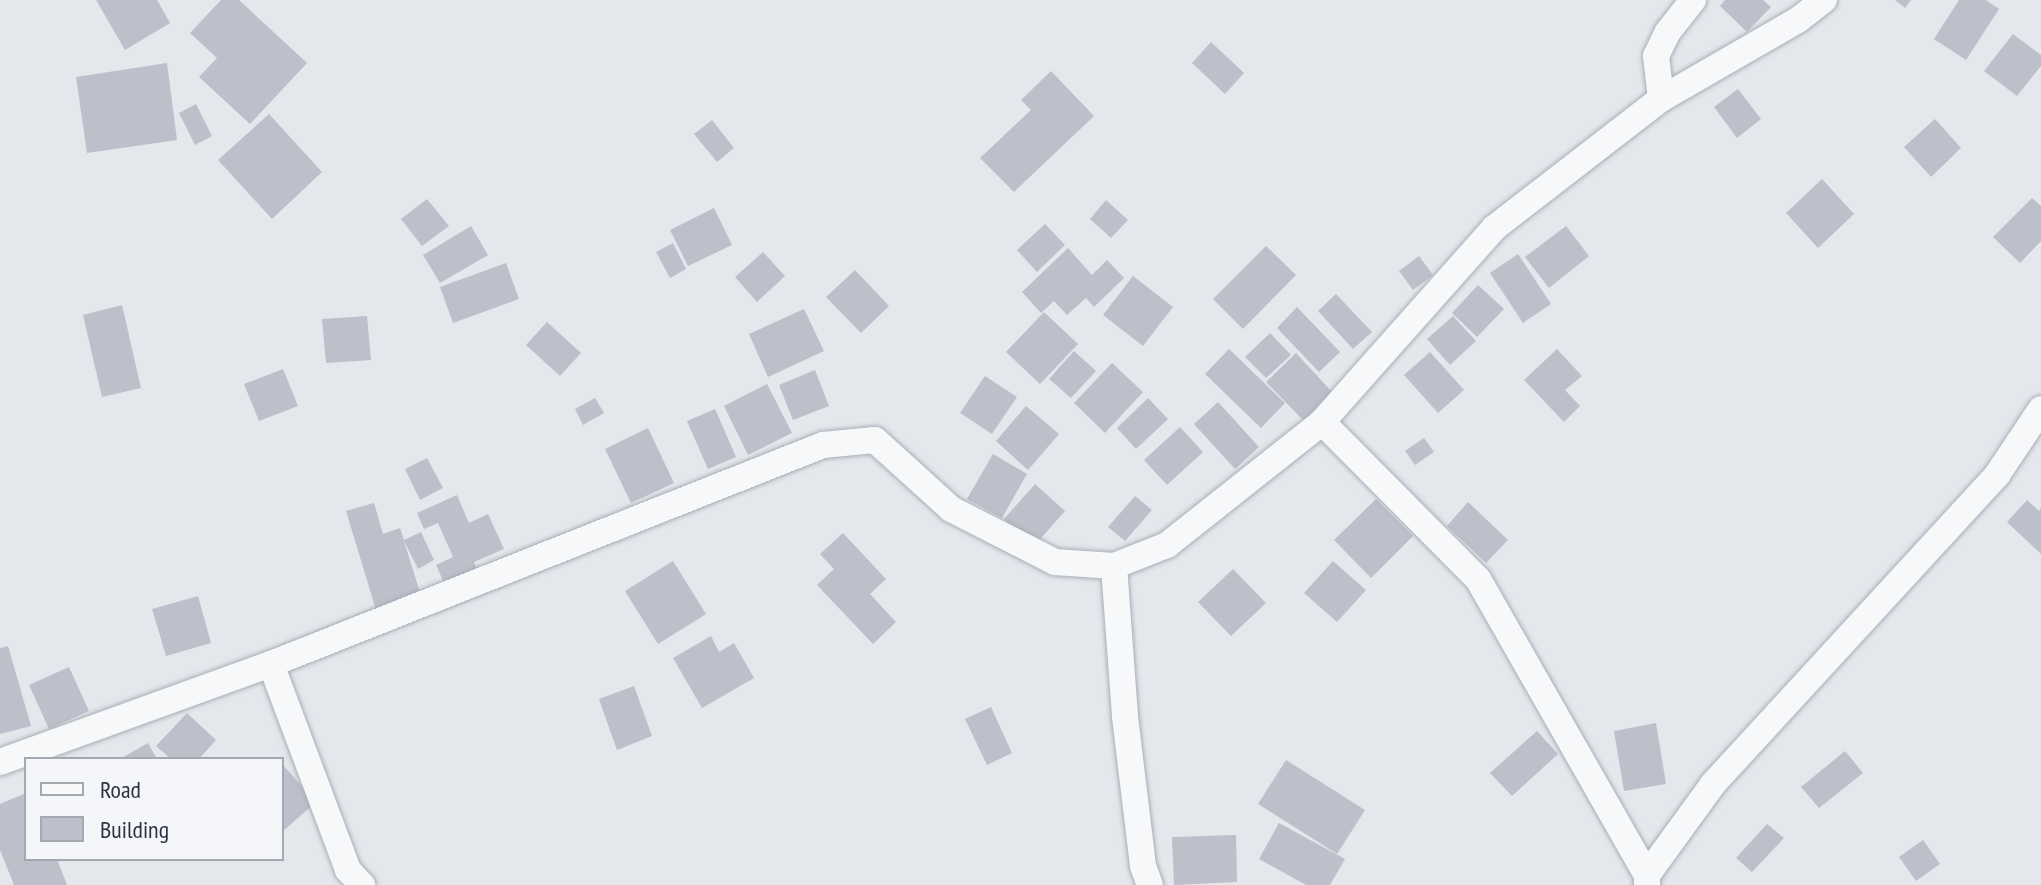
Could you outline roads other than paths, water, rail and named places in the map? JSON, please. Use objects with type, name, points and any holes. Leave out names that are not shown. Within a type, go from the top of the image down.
[{"type":"street","points":[[1661,99],[1656,56],[1667,33],[1693,0]]},
{"type":"street","points":[[0,762],[271,664],[823,445],[875,440],[951,509],[1055,562],[1114,566],[1167,545],[1322,422],[1494,228],[1661,99],[1798,20],[1824,0]]},
{"type":"street","points":[[1322,422],[1478,579],[1647,880],[1713,784],[1997,475],[2041,409]]},
{"type":"street","points":[[1114,566],[1125,717],[1143,866],[1150,885]]},
{"type":"street","points":[[271,664],[348,870],[362,885]]}]
